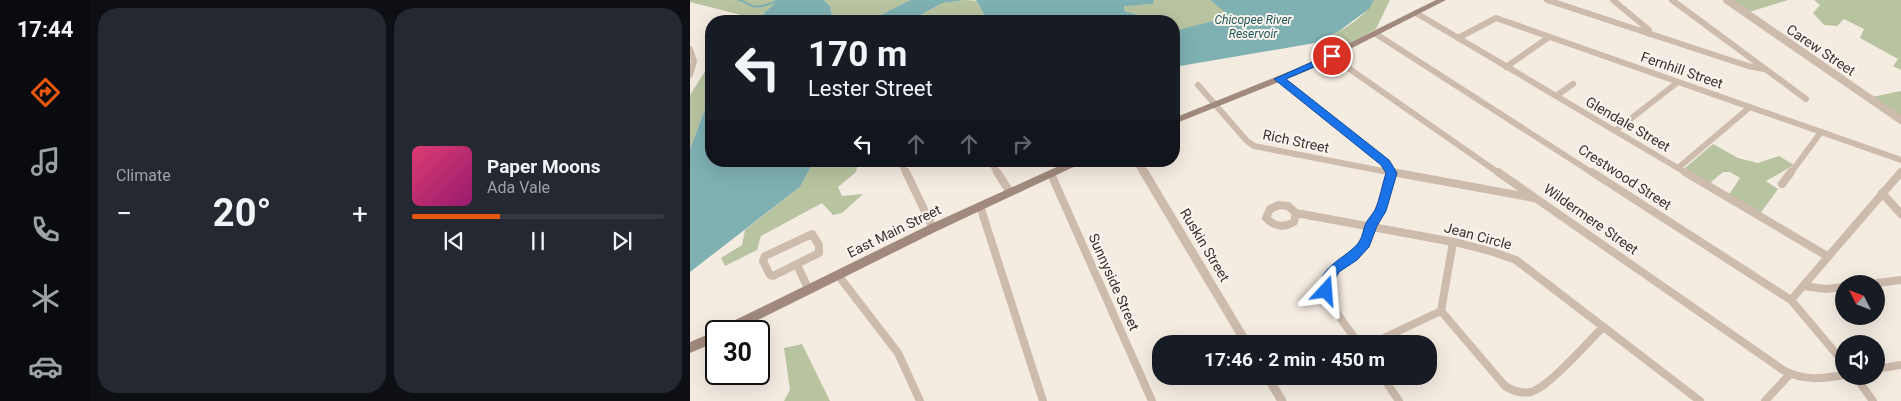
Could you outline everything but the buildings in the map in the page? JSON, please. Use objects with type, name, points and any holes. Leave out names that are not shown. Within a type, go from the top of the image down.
[{"type":"main road","points":[[1180,119],[1332,56],[1442,0]]},
{"type":"main road","name":"East Main Street","points":[[748,320],[933,228],[1066,167]]},
{"type":"main road","points":[[690,348],[705,341]]},
{"type":"street","points":[[1547,0],[1748,66],[1764,68]]},
{"type":"street","points":[[1613,0],[1649,30],[1649,34]]},
{"type":"street","points":[[1672,0],[1806,99]]},
{"type":"street","name":"Carew Street","points":[[1727,0],[1901,120]]},
{"type":"street","name":"Glendale Street","points":[[1416,13],[1827,256]]},
{"type":"street","name":"Fernhill Street","points":[[1458,38],[1496,18],[1901,160]]},
{"type":"street","name":"Crestwood Street","points":[[1376,34],[1791,300],[1835,352]]},
{"type":"street","points":[[1506,67],[1549,37]]},
{"type":"street","points":[[690,49],[694,62],[690,75]]},
{"type":"street","name":"Wildermere Street","points":[[1332,56],[1754,351],[1790,374],[1804,379],[1818,380],[1835,377]]},
{"type":"street","points":[[1279,79],[1385,163],[1391,173],[1380,211],[1371,225],[1368,238],[1362,248],[1334,268],[1328,281],[1326,291],[1333,308],[1352,335]]},
{"type":"street","points":[[1614,131],[1678,82]]},
{"type":"street","points":[[1556,96],[1573,84]]},
{"type":"street","name":"Rich Street","points":[[1198,85],[1247,141],[1254,146],[1391,173],[1537,198]]},
{"type":"street","points":[[1678,168],[1750,107]]},
{"type":"street","points":[[1782,184],[1821,132]]},
{"type":"street","points":[[903,167],[933,228]]},
{"type":"street","points":[[994,167],[1010,192]]},
{"type":"street","name":"Ruskin Street","points":[[1141,167],[1242,335]]},
{"type":"street","points":[[1791,300],[1901,172]]},
{"type":"street","name":"Sunnyside Street","points":[[1051,174],[1152,401]]},
{"type":"street","points":[[1882,193],[1900,211]]},
{"type":"street","points":[[980,206],[1043,401]]},
{"type":"street","name":"Jean Circle","points":[[1296,213],[1371,225],[1453,242],[1500,253],[1516,260],[1700,401]]},
{"type":"street","points":[[812,234],[818,245],[819,253],[797,265],[773,276],[763,261],[765,256],[812,234]]},
{"type":"street","points":[[1441,311],[1453,242]]},
{"type":"street","points":[[797,265],[809,290]]},
{"type":"street","points":[[838,275],[898,353],[920,401]]},
{"type":"street","points":[[1885,282],[1901,280]]},
{"type":"street","points":[[1803,286],[1835,288]]},
{"type":"street","points":[[1441,311],[1505,386],[1513,392],[1525,394],[1543,386],[1603,327]]},
{"type":"street","points":[[1390,335],[1441,311]]},
{"type":"street","points":[[1885,368],[1901,365]]},
{"type":"street","points":[[1766,401],[1790,374]]},
{"type":"street","points":[[1272,385],[1282,401]]},
{"type":"street","points":[[1388,385],[1399,401]]},
{"type":"street","points":[[1861,385],[1873,401]]},
{"type":"green space","points":[[690,0],[778,0],[762,15],[741,15],[690,2]]},
{"type":"green space","points":[[824,0],[910,0],[881,15],[832,15],[830,6]]},
{"type":"green space","points":[[972,0],[979,4],[984,15],[920,15],[943,3]]},
{"type":"green space","points":[[1154,0],[1210,0],[1226,12],[1225,19],[1180,30],[1180,15],[1138,15],[1125,11],[1124,5],[1153,4]]},
{"type":"green space","points":[[1374,0],[1390,0],[1376,29],[1342,47],[1315,43],[1340,31],[1356,20]]},
{"type":"green space","points":[[1732,0],[1788,0],[1749,12]]},
{"type":"green space","points":[[1814,0],[1901,0],[1901,70],[1893,66],[1898,59],[1860,38],[1864,29],[1844,19],[1837,26],[1824,25],[1813,13],[1820,5]]},
{"type":"green space","points":[[705,71],[705,109],[690,149],[690,95]]},
{"type":"green space","points":[[1901,91],[1901,117],[1872,97]]},
{"type":"green space","points":[[1713,144],[1738,158],[1758,163],[1779,156],[1794,165],[1766,181],[1778,189],[1759,215],[1728,196],[1740,178],[1730,172],[1723,172],[1710,183],[1685,168]]},
{"type":"green space","points":[[811,167],[857,167],[856,172],[838,187],[842,196],[863,194],[842,213],[833,215],[822,203],[761,236],[757,250],[725,266],[721,258],[742,245],[745,230],[800,187]]},
{"type":"green space","points":[[802,344],[830,401],[784,401],[790,390],[784,348]]},
{"type":"water","points":[[778,0],[824,0],[830,6],[832,15],[762,15]]},
{"type":"water","points":[[910,0],[965,0],[943,3],[920,15],[881,15]]},
{"type":"water","points":[[975,0],[1154,0],[1153,4],[1124,6],[1125,11],[1138,15],[984,15]]},
{"type":"water","name":"Chicopee River Reservoir","points":[[1210,0],[1374,0],[1369,9],[1339,31],[1315,43],[1180,66],[1180,29],[1225,18],[1225,12]]},
{"type":"water","points":[[705,109],[705,167],[811,167],[800,187],[690,272],[690,149]]},
{"type":"waterway","points":[[738,0],[753,6],[777,1]]},
{"type":"route","points":[[1326,291],[1331,272],[1334,268],[1347,260],[1365,244],[1371,225],[1380,211],[1391,173],[1385,163],[1370,150],[1279,79],[1332,56]]}]
